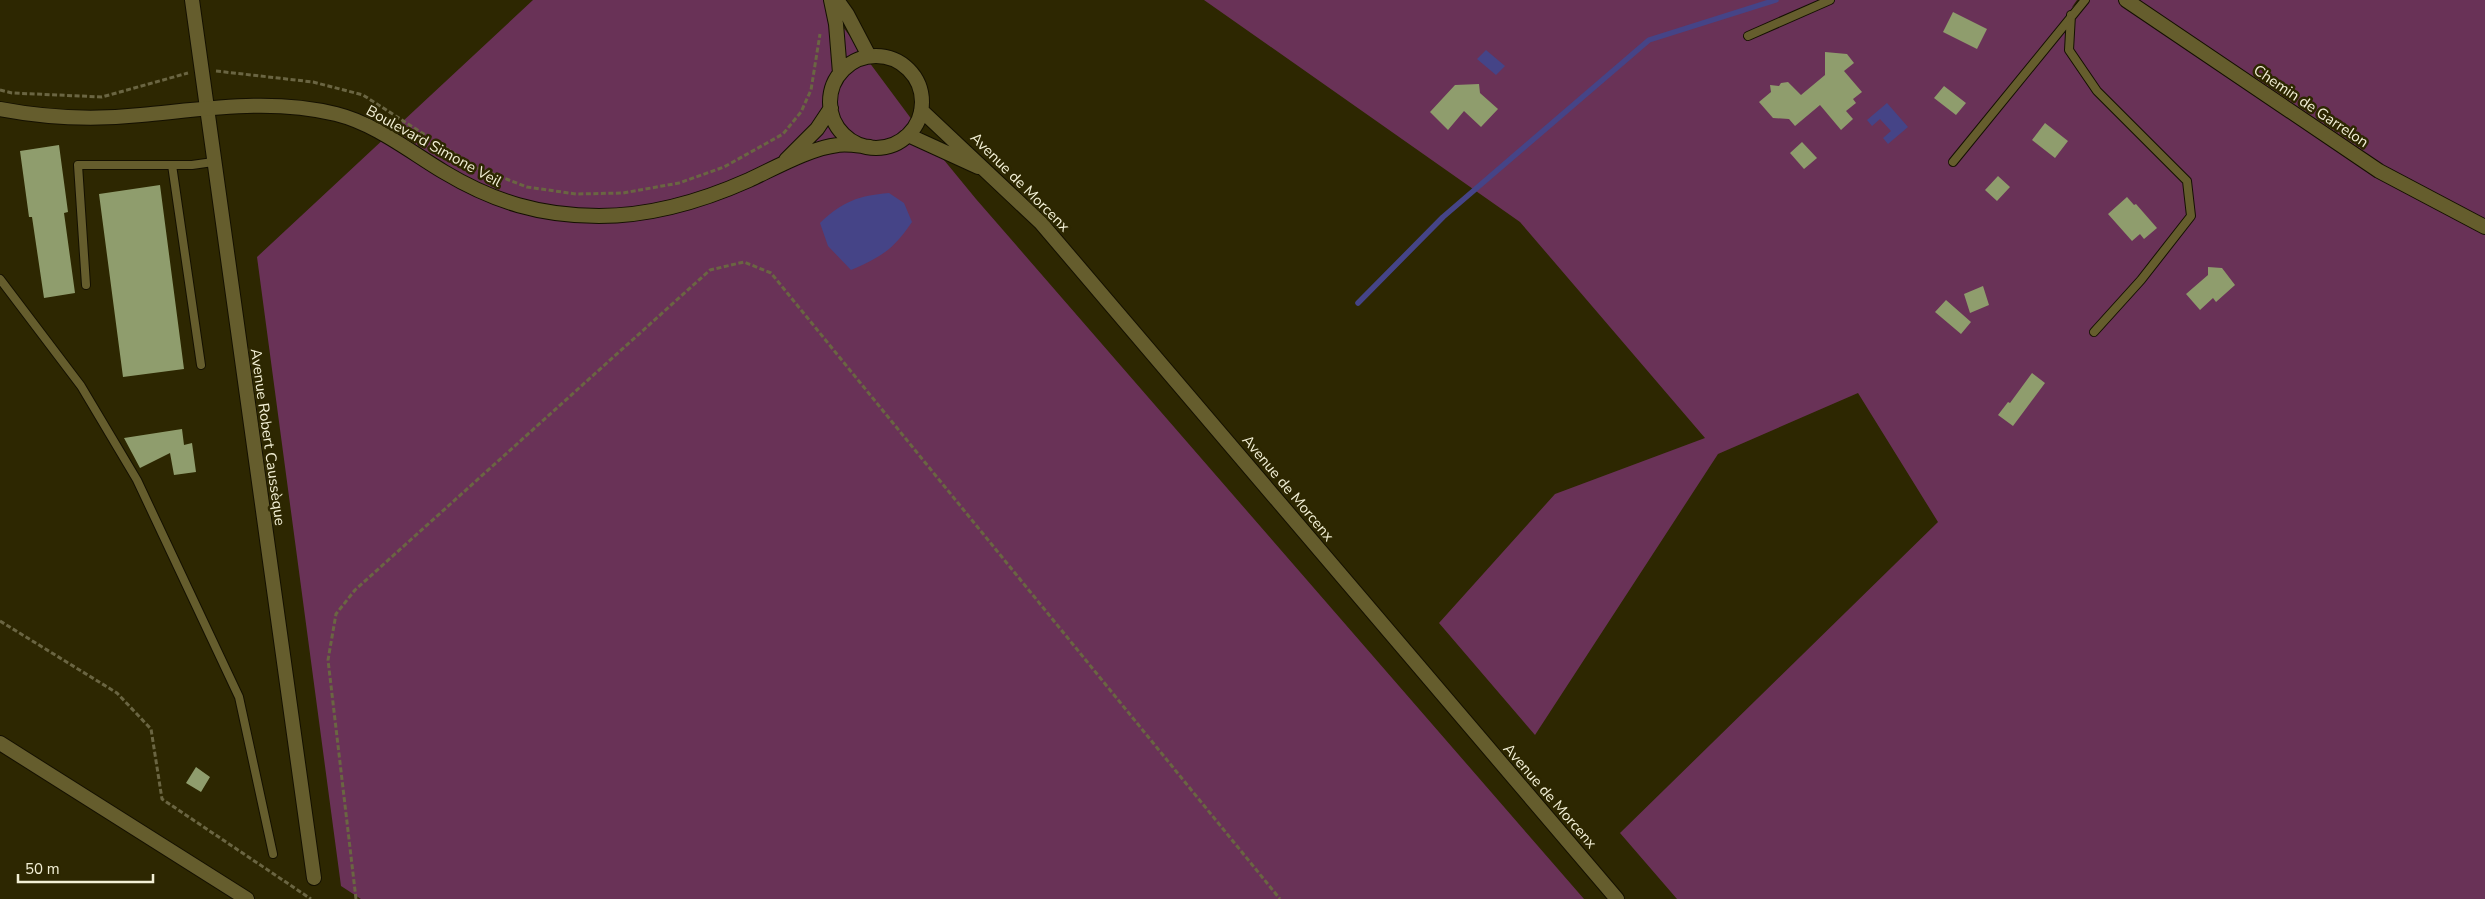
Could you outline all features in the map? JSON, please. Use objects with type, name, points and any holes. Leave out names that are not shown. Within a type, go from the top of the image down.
[{"type":"main road","name":"Avenue Robert Caussèque","points":[[192,0],[314,878]]},
{"type":"main road","points":[[830,0],[836,24],[840,73]]},
{"type":"main road","points":[[837,0],[847,14],[869,56]]},
{"type":"main road","name":"Chemin de Garrelon","points":[[2126,0],[2379,172],[2485,227]]},
{"type":"main road","points":[[784,162],[838,144],[870,147],[884,147],[897,143],[908,134],[917,123],[922,110],[922,95],[918,81],[909,70],[897,61],[884,56],[869,56],[858,59],[840,73],[832,90],[831,108],[835,122],[844,134],[855,143],[870,147]]},
{"type":"main road","name":"Boulevard Simone Veil","points":[[0,109],[46,117],[96,118],[206,107],[262,105],[306,108],[338,114],[369,127],[399,143],[442,171],[484,194],[514,206],[563,215],[642,214],[677,206],[750,180],[784,162]]},
{"type":"main road","points":[[784,162],[817,129],[831,108]]},
{"type":"main road","name":"Avenue de Morcenx","points":[[922,110],[990,172],[1041,223],[1617,899]]},
{"type":"main road","points":[[908,134],[990,172]]},
{"type":"main road","points":[[0,743],[247,899]]},
{"type":"lane","points":[[1748,36],[1830,0]]},
{"type":"lane","points":[[1953,162],[2085,0]]},
{"type":"lane","points":[[2071,15],[2070,50],[2097,91],[2187,181],[2191,216],[2141,280],[2094,332]]},
{"type":"lane","points":[[86,285],[78,165],[192,166],[213,162]]},
{"type":"lane","points":[[172,165],[201,365]]},
{"type":"lane","points":[[0,278],[81,386],[137,480],[239,697],[273,854]]},
{"type":"path","points":[[0,90],[12,93],[102,97],[202,70],[313,82],[364,95],[475,167],[527,187],[576,194],[623,193],[679,183],[724,167],[783,134],[801,112],[811,90],[820,30]]},
{"type":"path","points":[[356,899],[328,660],[336,614],[355,590],[710,270],[744,262],[771,273],[1280,899]]},
{"type":"path","points":[[0,621],[116,693],[151,729],[162,799],[310,899]]},
{"type":"shaded area","points":[[533,0],[823,0],[921,132],[976,199],[1584,899],[361,899],[341,886],[257,257]]},
{"type":"shaded area","points":[[1204,0],[2077,0],[2072,7],[2081,0],[2485,0],[2485,899],[1677,899],[1620,833],[1938,522],[1858,393],[1718,454],[1535,735],[1439,623],[1555,494],[1705,438],[1520,222]]},
{"type":"shaded area","points":[[1486,50],[1505,66],[1496,75],[1477,59]]},
{"type":"shaded area","points":[[1887,103],[1908,127],[1888,144],[1883,138],[1891,131],[1880,119],[1872,126],[1867,120]]},
{"type":"shaded area","points":[[889,193],[904,203],[912,222],[886,252],[851,270],[828,246],[820,223],[836,209],[851,201]]},
{"type":"building","points":[[1953,12],[1987,29],[1977,49],[1943,32]]},
{"type":"building","points":[[1825,52],[1847,54],[1854,63],[1844,71],[1862,92],[1853,99],[1856,103],[1846,111],[1853,119],[1841,130],[1820,105],[1795,126],[1789,119],[1773,118],[1759,102],[1771,92],[1770,85],[1779,86],[1781,83],[1788,82],[1801,95],[1825,75]]},
{"type":"building","points":[[1479,84],[1480,93],[1498,109],[1481,127],[1464,111],[1448,130],[1430,112],[1455,85]]},
{"type":"building","points":[[1944,86],[1966,103],[1956,115],[1934,98]]},
{"type":"building","points":[[2045,123],[2068,141],[2055,158],[2032,140]]},
{"type":"building","points":[[1802,142],[1817,158],[1804,169],[1790,153]]},
{"type":"building","points":[[59,145],[68,212],[64,213],[75,293],[44,298],[32,217],[29,217],[20,151]]},
{"type":"building","points":[[1998,176],[2010,187],[1997,201],[1985,190]]},
{"type":"building","points":[[160,185],[184,369],[123,377],[99,194]]},
{"type":"building","points":[[2127,197],[2134,205],[2136,204],[2157,228],[2144,239],[2140,234],[2132,241],[2108,214]]},
{"type":"building","points":[[2208,267],[2222,268],[2235,285],[2216,302],[2213,298],[2200,310],[2186,294],[2208,275]]},
{"type":"building","points":[[1983,286],[1989,305],[1970,313],[1964,294]]},
{"type":"building","points":[[1946,300],[1971,322],[1961,334],[1935,312]]},
{"type":"building","points":[[2032,373],[2045,383],[2013,426],[1998,415],[2008,402],[2010,403]]},
{"type":"building","points":[[182,429],[184,445],[192,443],[196,472],[174,475],[170,453],[140,468],[124,438]]},
{"type":"building","points":[[196,767],[210,777],[201,792],[186,783]]},
{"type":"waterway","points":[[1358,303],[1443,217],[1649,40],[1776,0]]}]
